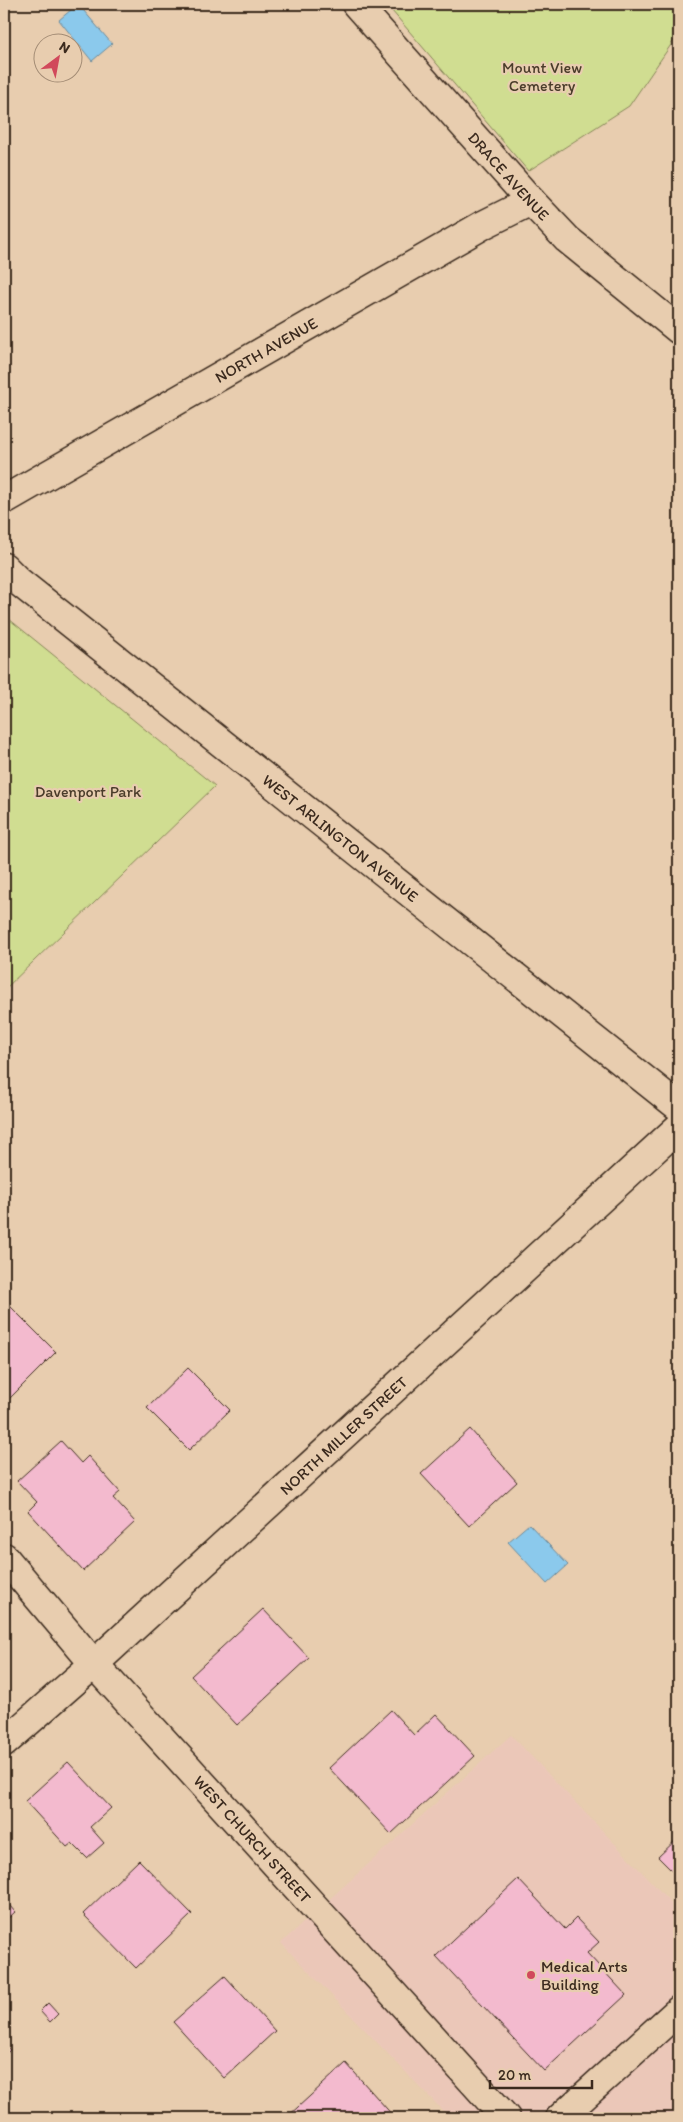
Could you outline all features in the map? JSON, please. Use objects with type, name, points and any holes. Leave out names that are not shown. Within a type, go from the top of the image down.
[{"type":"street","name":"DRACE AVENUE","points":[[356,4],[567,239],[679,330]]},
{"type":"street","name":"NORTH AVENUE","points":[[4,500],[482,225],[531,201]]},
{"type":"street","name":"WEST ARLINGTON AVENUE","points":[[4,567],[18,582],[679,1107]]},
{"type":"street","name":"NORTH MILLER STREET","points":[[4,1743],[94,1664],[679,1127]]},
{"type":"street","name":"WEST CHURCH STREET","points":[[4,1557],[94,1664],[506,2118]]},
{"type":"street","points":[[560,2118],[679,2010]]},
{"type":"shaded area","points":[[511,1735],[679,1911],[679,2118],[450,2118],[281,1943]]},
{"type":"green space","name":"Mount View Cemetery","points":[[386,4],[679,4],[679,33],[629,106],[528,171]]},
{"type":"green space","name":"Davenport Park","points":[[4,615],[215,786],[4,990]]},
{"type":"water","points":[[78,4],[112,44],[92,61],[82,49],[82,32],[69,32],[59,20]]},
{"type":"water","points":[[529,1524],[568,1565],[547,1584],[508,1542]]},
{"type":"building","points":[[6,1302],[56,1352],[4,1404],[4,1304]]},
{"type":"building","points":[[188,1368],[230,1410],[189,1450],[147,1408]]},
{"type":"building","points":[[470,1429],[517,1482],[469,1526],[421,1474]]},
{"type":"building","points":[[61,1441],[81,1463],[88,1456],[120,1492],[113,1498],[135,1522],[83,1571],[28,1511],[37,1502],[17,1481]]},
{"type":"building","points":[[263,1609],[309,1658],[237,1725],[191,1676]]},
{"type":"building","points":[[391,1710],[414,1735],[436,1714],[475,1756],[391,1834],[329,1768]]},
{"type":"building","points":[[68,1762],[111,1808],[90,1827],[104,1843],[87,1858],[72,1843],[67,1847],[25,1801]]},
{"type":"building","points":[[679,1837],[679,1878],[658,1857]]},
{"type":"building","points":[[139,1860],[192,1914],[136,1968],[83,1914]]},
{"type":"building","name":"Medical Arts Building","points":[[518,1879],[565,1929],[576,1918],[599,1942],[587,1953],[626,1995],[544,2071],[436,1956]]},
{"type":"building","points":[[4,1899],[15,1912],[4,1922]]},
{"type":"building","points":[[225,1976],[275,2031],[224,2078],[173,2022]]},
{"type":"building","points":[[4,1978],[9,1984],[4,1988]]},
{"type":"building","points":[[48,2003],[58,2014],[50,2022],[40,2011]]},
{"type":"building","points":[[4,2043],[10,2050],[4,2056]]},
{"type":"building","points":[[346,2063],[395,2118],[286,2118]]},
{"type":"place","name":"Medical Arts Building","points":[[531,1975]]}]
